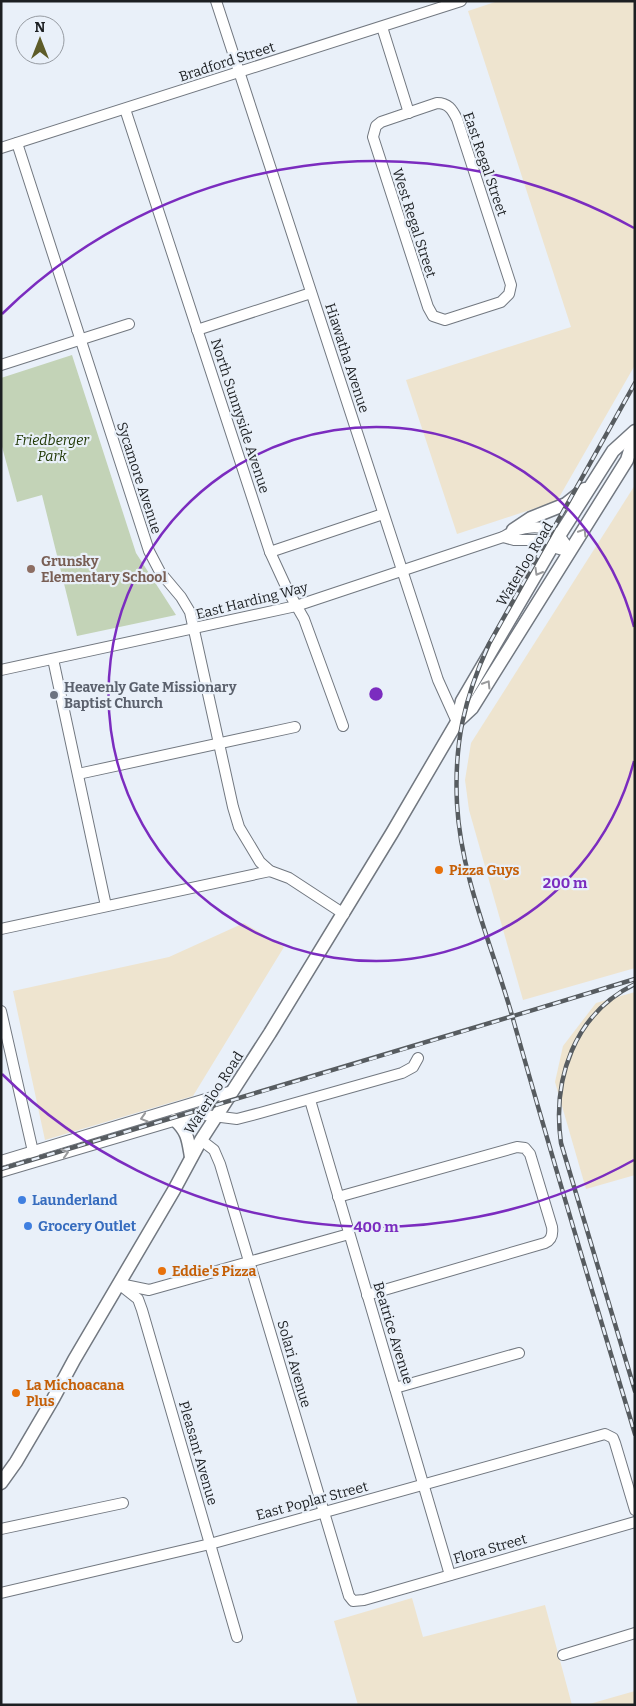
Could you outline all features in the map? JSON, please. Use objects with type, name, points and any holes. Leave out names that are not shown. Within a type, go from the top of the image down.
[{"type":"main road","name":"Waterloo Road","points":[[457,722],[462,701],[552,547],[613,451],[635,433]]},
{"type":"main road","name":"Waterloo Road","points":[[1,1483],[16,1462],[200,1140],[344,914],[457,722],[472,708],[627,460],[635,433]]},
{"type":"main road","points":[[508,534],[531,518],[566,504],[594,480]]},
{"type":"main road","points":[[175,1120],[183,1127],[188,1136],[191,1157]]},
{"type":"street","name":"Hiawatha Avenue","points":[[216,1],[438,680],[457,722]]},
{"type":"street","name":"Bradford Street","points":[[1,148],[461,1]]},
{"type":"street","points":[[382,27],[409,113]]},
{"type":"street","name":"East Regal Street","points":[[409,113],[442,104],[450,108],[457,119],[511,285],[509,294],[501,302],[478,310]]},
{"type":"street","name":"North Sunnyside Avenue","points":[[125,109],[270,552],[304,619],[343,726]]},
{"type":"street","name":"West Regal Street","points":[[409,113],[380,122],[374,130],[372,137],[428,307],[433,316],[445,320],[478,310]]},
{"type":"street","name":"Sycamore Avenue","points":[[17,143],[149,551],[160,572],[189,610],[195,629],[233,807],[239,827],[260,862],[270,871],[289,878],[344,914]]},
{"type":"street","points":[[197,330],[311,293]]},
{"type":"street","points":[[1,365],[128,324]]},
{"type":"street","points":[[270,552],[384,514]]},
{"type":"street","name":"East Harding Way","points":[[1,670],[296,606],[402,572],[524,527],[551,531],[560,536]]},
{"type":"street","name":"East Harding Way","points":[[508,534],[514,540],[536,540],[570,552]]},
{"type":"street","points":[[560,536],[570,552]]},
{"type":"street","points":[[53,659],[106,906]]},
{"type":"street","points":[[78,774],[295,727]]},
{"type":"street","points":[[1,929],[270,871]]},
{"type":"street","points":[[1,1011],[35,1156]]},
{"type":"street","points":[[1,1161],[35,1156],[197,1114],[237,1119],[402,1073],[413,1067],[418,1058]]},
{"type":"street","points":[[1,1172],[35,1156],[232,1091]]},
{"type":"street","name":"Beatrice Avenue","points":[[310,1100],[450,1575]]},
{"type":"street","name":"Solari Avenue","points":[[200,1140],[214,1150],[220,1164],[349,1596],[353,1601]]},
{"type":"street","points":[[338,1197],[517,1146],[525,1148],[530,1154],[552,1227],[552,1236],[545,1244],[367,1295]]},
{"type":"street","points":[[119,1284],[149,1290],[349,1234]]},
{"type":"street","name":"Pleasant Avenue","points":[[119,1284],[138,1299],[142,1310],[237,1637]]},
{"type":"street","points":[[395,1388],[519,1353]]},
{"type":"street","name":"East Poplar Street","points":[[1,1593],[210,1544],[600,1435],[608,1435],[613,1438],[635,1510]]},
{"type":"street","points":[[1,1529],[123,1503]]},
{"type":"street","name":"Flora Street","points":[[353,1601],[364,1600],[635,1522]]},
{"type":"street","points":[[563,1655],[635,1633]]},
{"type":"shaded area","points":[[498,1],[635,1],[635,365],[557,501],[457,534],[406,380],[571,327],[468,11]]},
{"type":"shaded area","points":[[635,485],[635,968],[523,1000],[469,810],[465,780],[471,743]]},
{"type":"shaded area","points":[[244,923],[284,947],[193,1096],[45,1140],[13,991],[169,957]]},
{"type":"shaded area","points":[[635,992],[635,1175],[586,1189],[555,1082],[563,1046],[596,1003]]},
{"type":"shaded area","points":[[412,1598],[423,1637],[545,1605],[572,1705],[358,1705],[334,1621]]},
{"type":"shaded area","points":[[635,1691],[635,1705],[586,1705]]},
{"type":"green space","name":"Friedberger Park","points":[[72,355],[136,553],[176,615],[77,636],[42,495],[17,502],[1,443],[1,378]]},
{"type":"railway","points":[[635,383],[489,644],[480,664],[462,722],[456,782],[460,832],[471,886],[505,992],[635,1434]]},
{"type":"railway","points":[[1,1169],[635,979]]},
{"type":"railway","points":[[635,984],[614,997],[596,1013],[582,1031],[564,1072],[560,1095],[559,1119],[561,1143],[635,1391]]},
{"type":"place","name":"Grunsky Elementary School","points":[[31,569]]},
{"type":"place","name":"Heavenly Gate Missionary Baptist Church","points":[[54,695]]},
{"type":"place","name":"Pizza Guys","points":[[439,870]]},
{"type":"place","name":"Launderland","points":[[22,1200]]},
{"type":"place","name":"Grocery Outlet","points":[[28,1226]]},
{"type":"place","name":"Eddie's Pizza","points":[[162,1271]]},
{"type":"place","name":"La Michoacana Plus","points":[[16,1393]]}]
